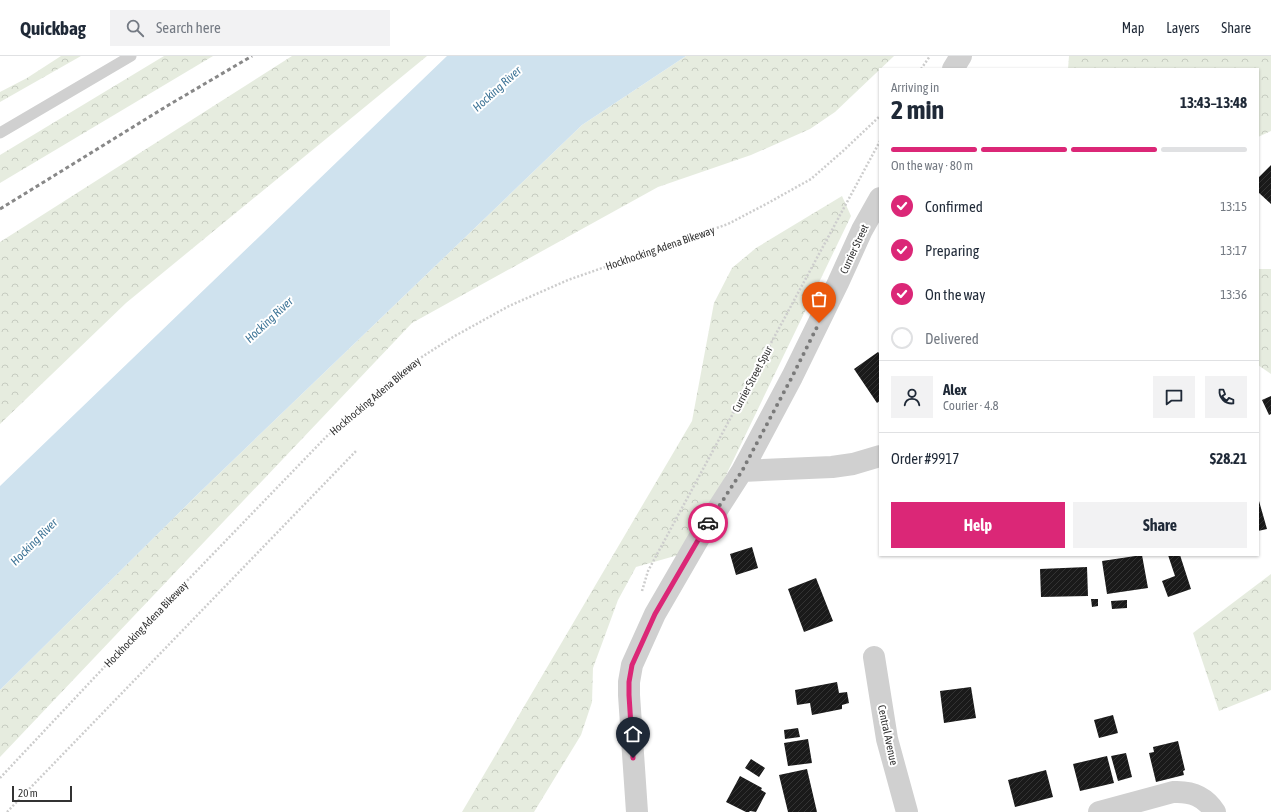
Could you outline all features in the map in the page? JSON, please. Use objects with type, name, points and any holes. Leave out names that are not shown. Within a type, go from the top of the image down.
[{"type":"street","points":[[954,68],[961,56]]},
{"type":"street","name":"Currier Street","points":[[637,812],[629,695],[629,682],[632,665],[655,614],[698,538],[742,471],[792,377],[862,230],[879,200]]},
{"type":"street","points":[[742,471],[832,467],[853,464],[879,456]]},
{"type":"street","name":"Central Avenue","points":[[874,657],[887,739],[907,812]]},
{"type":"street","points":[[1099,812],[1173,792],[1189,792],[1198,795],[1210,806]]},
{"type":"lane","points":[[0,133],[131,56]]},
{"type":"path","points":[[922,68],[930,56]]},
{"type":"path","name":"Hockhocking Adena Bikeway","points":[[0,778],[125,645],[326,437],[414,362],[453,337],[509,306],[568,280],[728,224],[768,203],[811,179],[879,117]]},
{"type":"path","name":"Currier Street Spur","points":[[655,614],[643,608],[641,599],[648,571],[879,143]]},
{"type":"path","points":[[7,812],[356,451]]},
{"type":"green space","points":[[61,56],[81,56],[0,102],[0,92],[27,78]]},
{"type":"green space","points":[[164,56],[213,56],[0,183],[0,155]]},
{"type":"green space","points":[[292,56],[427,56],[126,303],[0,424],[0,242]]},
{"type":"green space","points":[[686,56],[894,56],[881,68],[879,68],[879,70],[835,112],[810,129],[751,155],[658,187],[412,323],[0,757],[0,690],[200,492],[582,125]]},
{"type":"green space","points":[[1069,56],[1271,56],[1271,131],[1259,137],[1259,68],[1068,68]]},
{"type":"green space","points":[[842,196],[851,216],[689,552],[636,567],[618,600],[593,668],[592,702],[581,735],[534,812],[462,812],[692,421],[714,303],[732,268],[756,248]]},
{"type":"green space","points":[[1259,269],[1271,269],[1271,374],[1259,366]]},
{"type":"green space","points":[[1271,574],[1271,690],[1219,711],[1193,633]]},
{"type":"water","name":"Hocking River","points":[[447,56],[686,56],[582,125],[200,492],[0,690],[0,486]]},
{"type":"building","points":[[1271,165],[1271,204],[1259,193],[1259,177]]},
{"type":"building","points":[[878,352],[879,353],[879,402],[877,403],[854,369]]},
{"type":"building","points":[[1271,396],[1271,414],[1269,415],[1262,400]]},
{"type":"building","points":[[1259,501],[1267,529],[1259,531]]},
{"type":"building","points":[[752,547],[758,568],[736,575],[730,554]]},
{"type":"building","points":[[1142,556],[1148,588],[1107,594],[1102,561]]},
{"type":"building","points":[[1168,556],[1180,556],[1191,589],[1168,597],[1162,581],[1175,576]]},
{"type":"building","points":[[1087,567],[1088,596],[1041,597],[1040,569]]},
{"type":"building","points":[[816,578],[833,621],[804,632],[788,589]]},
{"type":"building","points":[[1091,599],[1098,599],[1098,606],[1092,607]]},
{"type":"building","points":[[1127,600],[1127,608],[1112,609],[1111,601]]},
{"type":"building","points":[[837,682],[839,693],[847,692],[849,703],[842,705],[842,709],[812,715],[810,703],[797,705],[795,690]]},
{"type":"building","points":[[971,687],[976,718],[944,723],[940,691]]},
{"type":"building","points":[[1113,715],[1118,733],[1099,738],[1094,720]]},
{"type":"building","points":[[798,728],[800,737],[785,739],[784,730]]},
{"type":"building","points":[[808,739],[812,763],[788,766],[784,743]]},
{"type":"building","points":[[1178,741],[1185,770],[1183,771],[1184,775],[1156,782],[1149,753],[1154,752],[1153,747]]},
{"type":"building","points":[[1126,753],[1132,777],[1118,781],[1111,756]]},
{"type":"building","points":[[1107,756],[1114,783],[1080,791],[1073,764]]},
{"type":"building","points":[[751,759],[765,768],[759,777],[745,768]]},
{"type":"building","points":[[807,769],[817,812],[788,812],[779,775]]},
{"type":"building","points":[[1046,770],[1053,797],[1015,807],[1008,780]]},
{"type":"building","points":[[740,776],[762,788],[761,790],[766,793],[756,812],[746,812],[726,802]]},
{"type":"railway","points":[[0,209],[167,106],[252,56]]},
{"type":"way so far","points":[[708,523],[742,471],[819,323]]},
{"type":"route","points":[[633,758],[629,695],[629,682],[632,665],[655,614],[708,523]]}]
